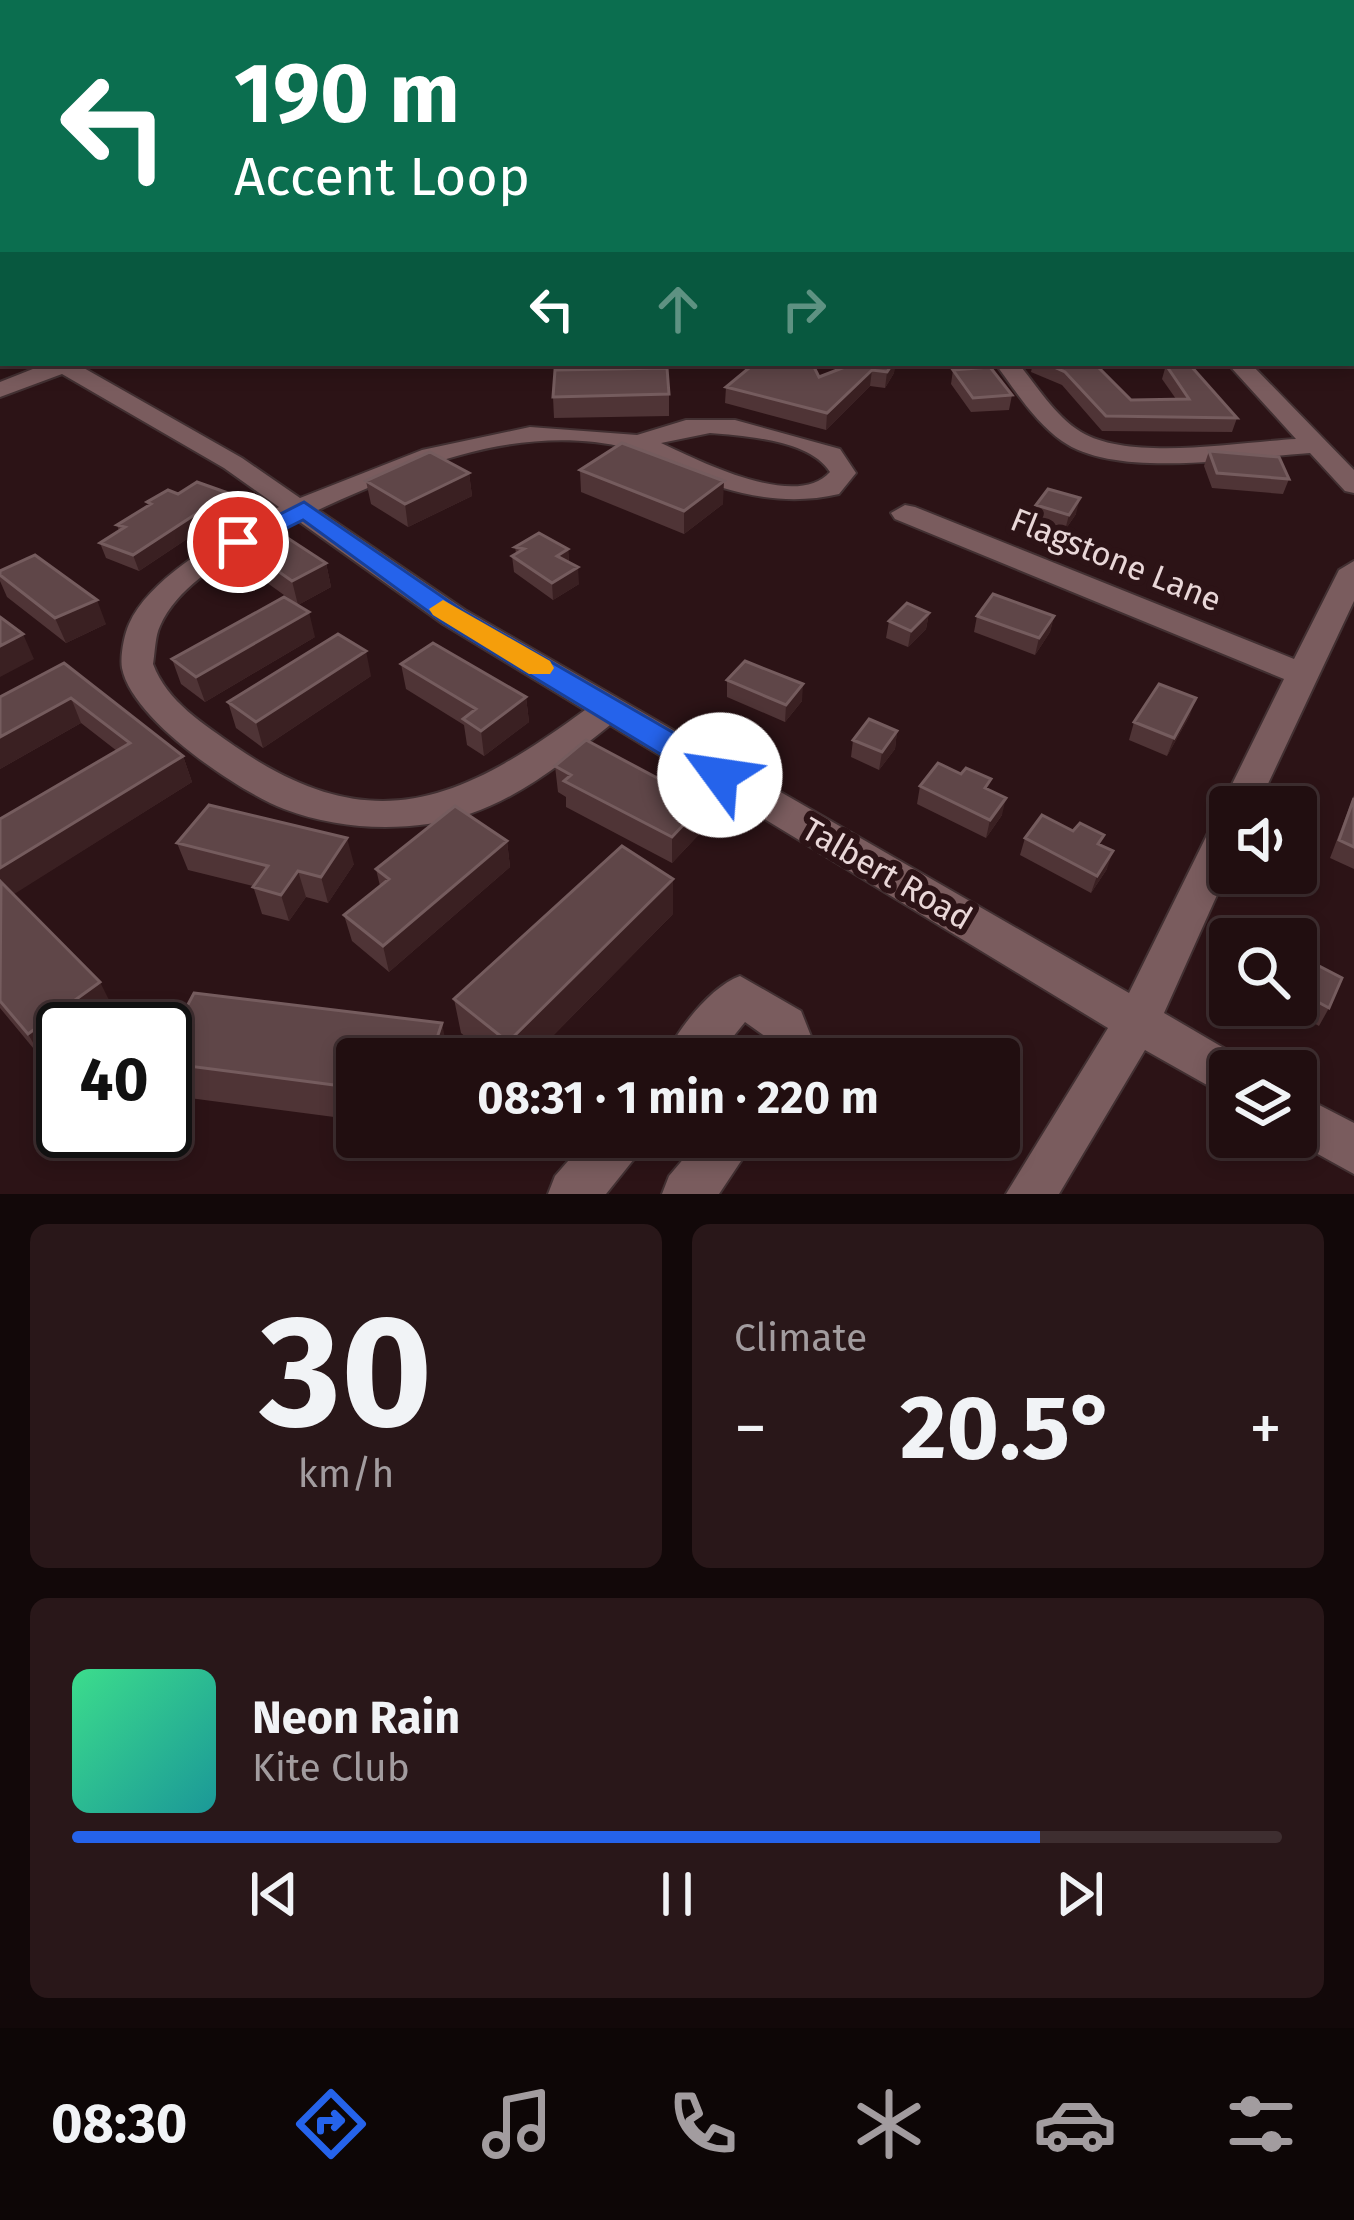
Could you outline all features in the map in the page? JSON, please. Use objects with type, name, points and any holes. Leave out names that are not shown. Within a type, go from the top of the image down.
[{"type":"street","points":[[0,390],[57,366]]},
{"type":"street","name":"Talbert Road","points":[[65,366],[304,509],[454,617],[1209,1063]]},
{"type":"street","points":[[1009,366],[1064,430],[1090,447],[1133,453],[1315,445]]},
{"type":"street","points":[[1241,366],[1354,484]]},
{"type":"street","points":[[609,709],[530,767],[466,801],[374,813],[325,808],[255,780],[159,700],[139,672],[136,650],[152,610],[188,573],[378,471],[462,443],[526,434],[640,443],[712,476],[765,492],[830,488],[843,473],[831,454],[751,430],[680,428],[640,443]]},
{"type":"street","name":"Flagstone Lane","points":[[905,513],[1301,674]]},
{"type":"street","points":[[1248,786],[1354,570]]},
{"type":"street","points":[[1031,1194],[1138,1020],[1209,869]]},
{"type":"street","points":[[704,1038],[740,995],[784,1025],[790,1038]]},
{"type":"street","points":[[1317,1128],[1354,1150]]},
{"type":"street","points":[[573,1194],[603,1158]]},
{"type":"street","points":[[691,1193],[717,1158]]},
{"type":"building","points":[[751,366],[814,366],[819,377],[847,366],[891,366],[887,372],[872,370],[827,413],[726,387]]},
{"type":"building","points":[[1052,366],[1097,366],[1131,400],[1189,399],[1167,366],[1191,366],[1237,418],[1106,416],[1065,372]]},
{"type":"building","points":[[990,367],[1012,395],[973,398],[953,370]]},
{"type":"building","points":[[667,368],[669,394],[553,397],[555,370]]},
{"type":"building","points":[[622,443],[724,481],[684,511],[580,470]]},
{"type":"building","points":[[1209,451],[1279,457],[1289,479],[1217,473]]},
{"type":"building","points":[[430,452],[469,473],[405,504],[366,481]]},
{"type":"building","points":[[197,482],[228,493],[133,555],[100,543],[125,527],[117,525],[151,504],[147,502],[168,490],[178,494]]},
{"type":"building","points":[[1048,489],[1080,498],[1069,515],[1036,505]]},
{"type":"building","points":[[260,520],[326,563],[292,581],[228,536]]},
{"type":"building","points":[[539,533],[568,549],[557,556],[578,567],[552,583],[512,556],[524,549],[515,547]]},
{"type":"building","points":[[35,555],[97,600],[55,618],[0,575]]},
{"type":"building","points":[[993,594],[1054,616],[1039,638],[977,616]]},
{"type":"building","points":[[284,597],[309,612],[196,677],[172,659]]},
{"type":"building","points":[[907,603],[929,613],[911,631],[889,621]]},
{"type":"building","points":[[0,617],[23,634],[0,646]]},
{"type":"building","points":[[338,634],[366,651],[256,722],[228,702]]},
{"type":"building","points":[[433,643],[526,697],[481,731],[463,719],[476,709],[401,664]]},
{"type":"building","points":[[745,661],[803,684],[786,705],[727,680]]},
{"type":"building","points":[[64,663],[183,756],[0,868],[0,819],[130,743],[71,698],[0,737],[0,697]]},
{"type":"building","points":[[1159,684],[1196,698],[1174,738],[1134,722]]},
{"type":"building","points":[[869,719],[897,731],[882,752],[853,740]]},
{"type":"building","points":[[586,740],[704,803],[672,837],[564,781],[571,775],[555,766]]},
{"type":"building","points":[[938,763],[961,774],[966,768],[991,779],[985,788],[1006,798],[990,820],[920,786]]},
{"type":"building","points":[[1354,798],[1354,847],[1339,840]]},
{"type":"building","points":[[209,805],[347,838],[321,877],[298,871],[281,895],[253,887],[268,866],[177,843]]},
{"type":"building","points":[[455,806],[507,841],[383,946],[344,915],[389,879],[376,869]]},
{"type":"building","points":[[1042,815],[1073,831],[1080,823],[1104,835],[1098,844],[1113,851],[1097,876],[1025,838]]},
{"type":"building","points":[[622,846],[673,879],[512,1038],[503,1038],[454,999]]},
{"type":"building","points":[[1,882],[100,982],[72,1002],[36,1002],[36,1028],[28,1034],[0,1001]]},
{"type":"building","points":[[1317,965],[1342,978],[1329,1008],[1317,1001]]},
{"type":"building","points":[[194,993],[442,1023],[437,1038],[336,1038],[336,1085],[192,1067],[189,1002]]},
{"type":"slow traffic","points":[[443,609],[540,668]]},
{"type":"route","points":[[238,542],[304,509],[454,617],[720,775]]}]
